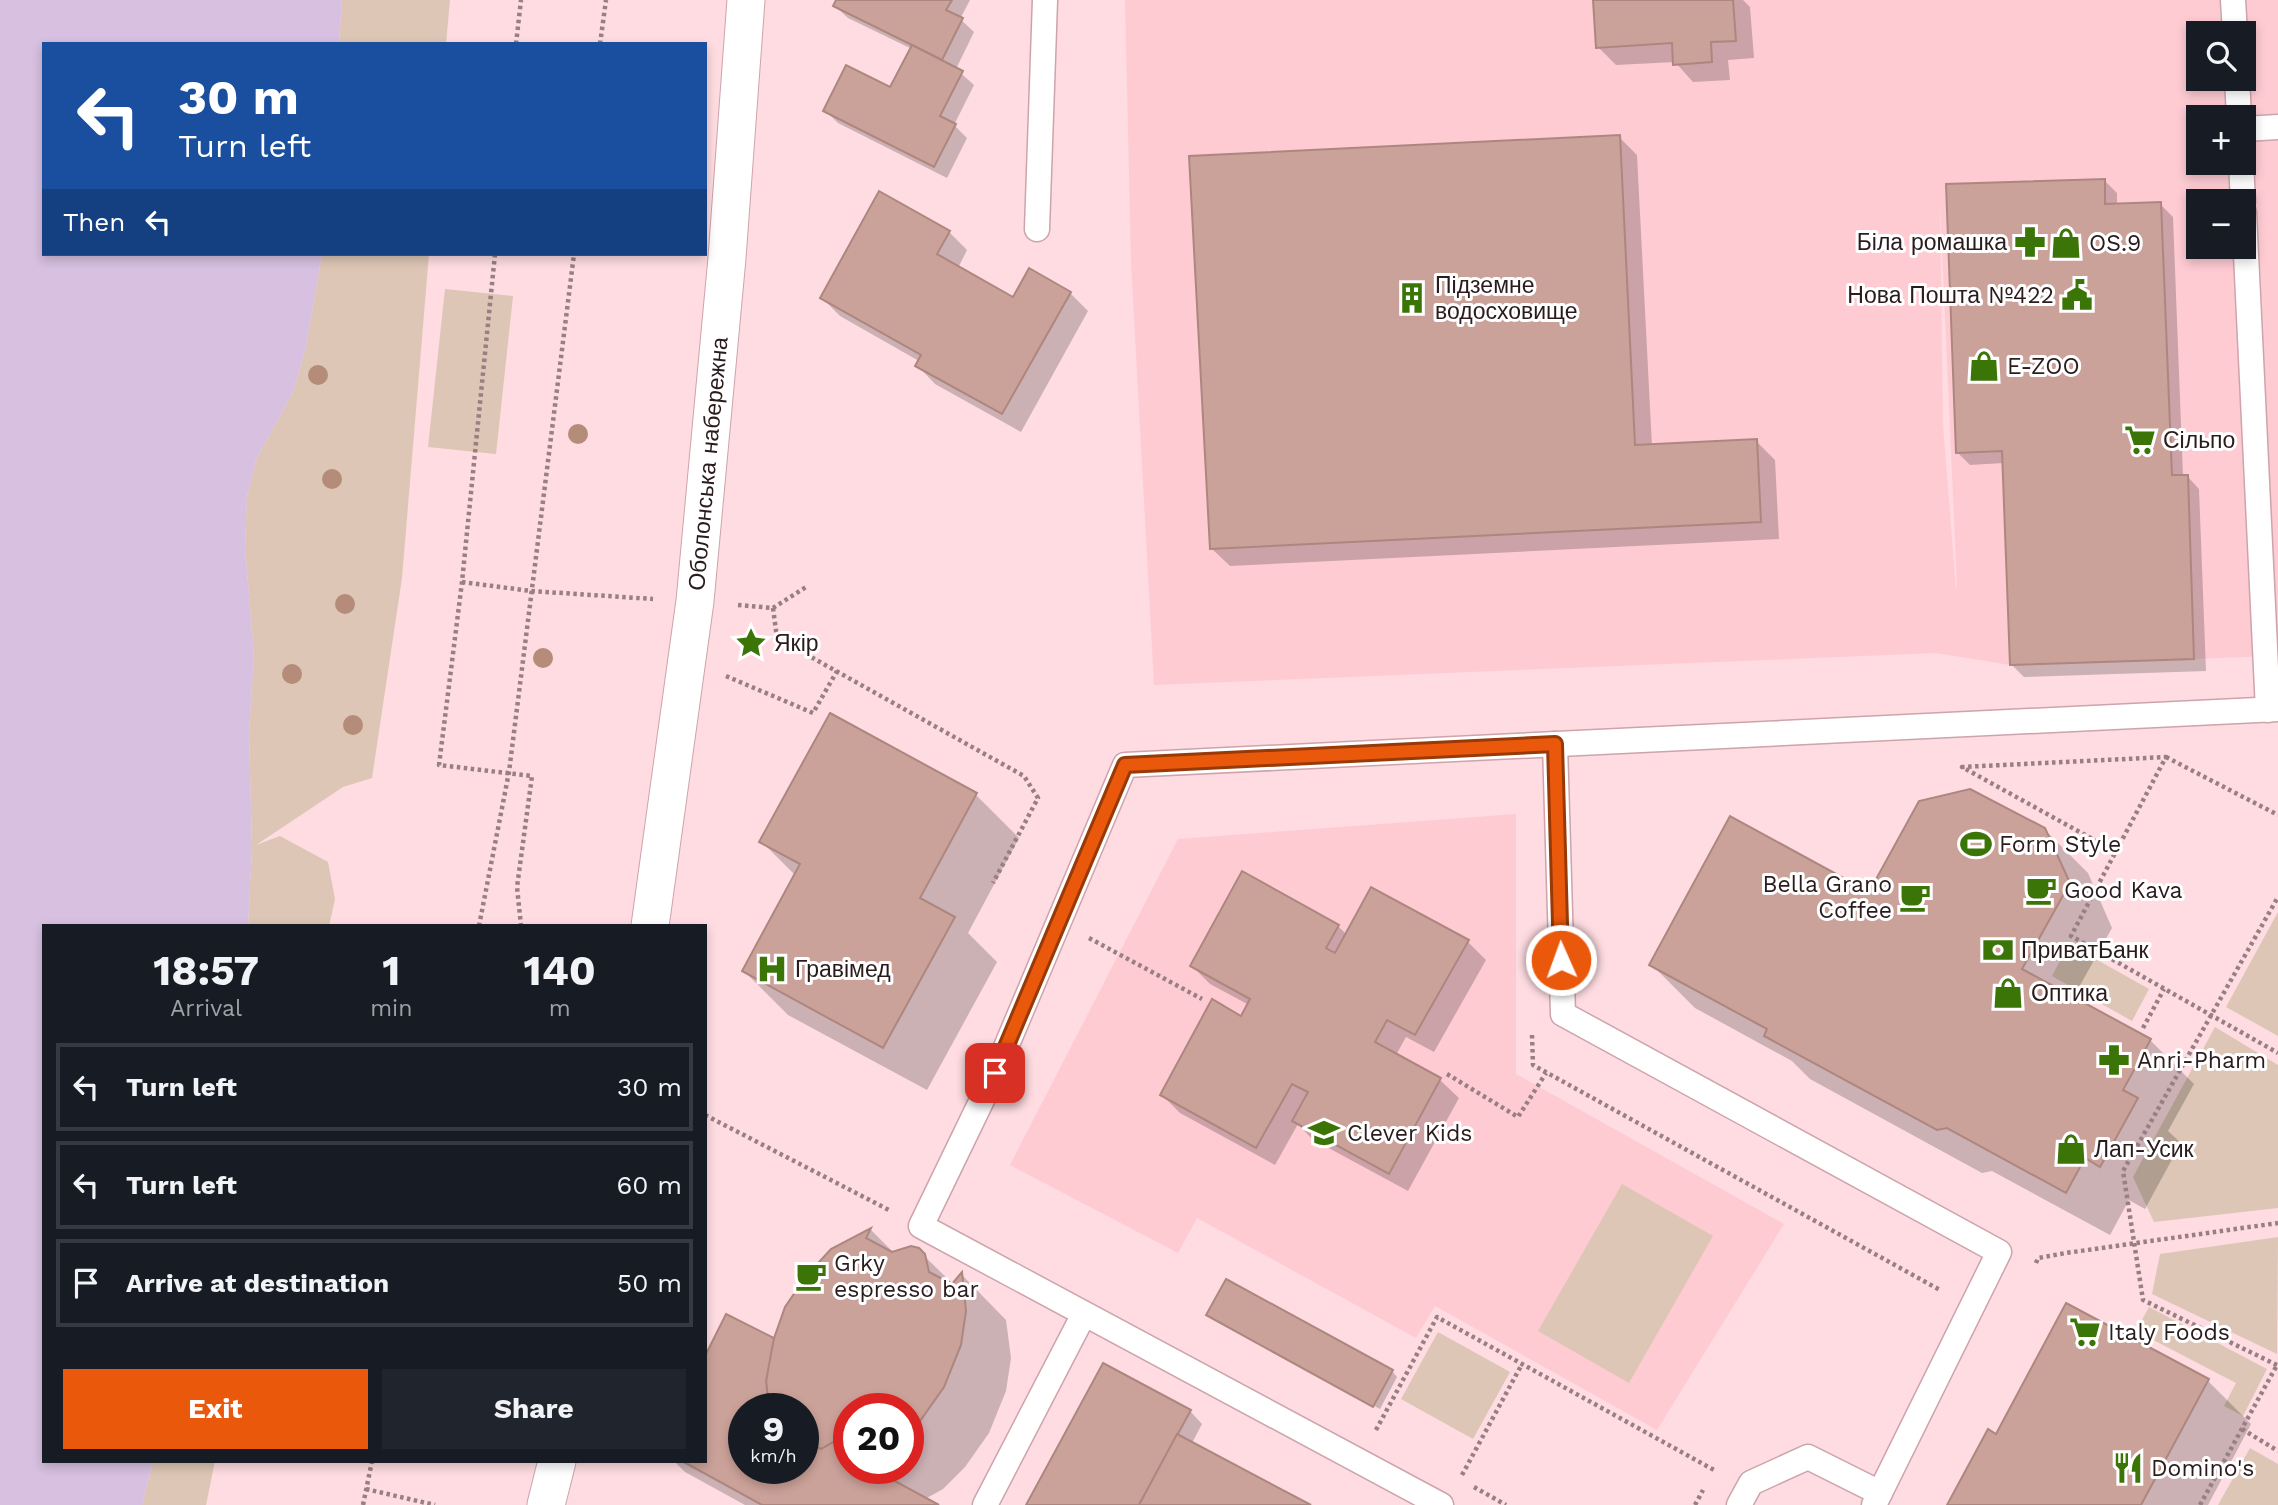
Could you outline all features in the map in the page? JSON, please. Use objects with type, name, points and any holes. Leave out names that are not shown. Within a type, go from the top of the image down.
[{"type":"street","name":"Оболонська набережна","points":[[650,924],[695,601],[727,258],[747,0]]},
{"type":"street","points":[[545,1505],[556,1463]]},
{"type":"lane","points":[[1037,229],[1045,0]]},
{"type":"lane","points":[[2233,0],[2234,21]]},
{"type":"lane","points":[[2256,128],[2278,127]]},
{"type":"lane","points":[[1441,1505],[921,1226],[995,1073],[1125,765],[2273,709],[2247,259]]},
{"type":"lane","points":[[1555,744],[1563,1014],[1999,1252],[1877,1499],[1808,1457],[1751,1483],[1739,1505]]},
{"type":"lane","points":[[985,1505],[1084,1314]]},
{"type":"path","points":[[516,42],[521,0]]},
{"type":"path","points":[[600,42],[606,0]]},
{"type":"path","points":[[495,256],[462,582],[439,765],[532,776],[517,887],[521,924]]},
{"type":"path","points":[[479,924],[509,772],[574,256]]},
{"type":"path","points":[[462,582],[531,591],[773,608],[806,587]]},
{"type":"path","points":[[773,608],[777,638],[1024,776],[1038,798],[993,883]]},
{"type":"path","points":[[687,660],[813,713],[837,671]]},
{"type":"path","points":[[2166,757],[2071,936],[2278,1053]]},
{"type":"path","points":[[2116,852],[1962,767],[2166,757],[2278,815]]},
{"type":"path","points":[[2200,1505],[2278,1364],[2143,1300],[2123,1171],[2278,897]]},
{"type":"path","points":[[1086,937],[1202,999]]},
{"type":"path","points":[[2143,1028],[2164,989]]},
{"type":"path","points":[[1532,1025],[1533,1065],[1972,1307]]},
{"type":"path","points":[[1447,1074],[1518,1117],[1546,1073]]},
{"type":"path","points":[[707,1116],[921,1226]]},
{"type":"path","points":[[2038,1258],[2278,1223]]},
{"type":"path","points":[[1374,1433],[1437,1317],[1714,1470]]},
{"type":"path","points":[[1460,1479],[1522,1364]]},
{"type":"path","points":[[2242,1429],[2278,1451]]},
{"type":"path","points":[[363,1505],[372,1463]]},
{"type":"path","points":[[1471,1486],[1506,1505]]},
{"type":"path","points":[[366,1489],[435,1505]]},
{"type":"shaded area","points":[[0,0],[342,0],[339,42],[42,42],[42,256],[322,256],[306,347],[293,392],[256,460],[247,497],[245,547],[254,657],[249,733],[252,847],[248,924],[42,924],[42,1463],[152,1463],[142,1505],[0,1505]]},
{"type":"shaded area","points":[[342,0],[450,0],[446,42],[339,42]]},
{"type":"shaded area","points":[[1125,0],[2278,0],[2278,656],[2010,665],[1936,653],[1154,685],[1131,262]],"holes":[[[1940,204],[1957,587],[1956,588],[1943,425]]]},
{"type":"shaded area","points":[[322,256],[429,256],[402,578],[372,778],[343,787],[256,845],[280,836],[328,862],[335,899],[329,924],[248,924],[252,847],[249,733],[254,657],[245,547],[247,497],[256,460],[293,392],[306,347]]},
{"type":"shaded area","points":[[445,289],[513,296],[496,454],[428,447]]},
{"type":"shaded area","name":"Clever Kids","points":[[1516,814],[1516,1074],[1784,1224],[1657,1430],[1435,1306],[1416,1338],[1197,1218],[1178,1253],[1010,1165],[1178,839]]},
{"type":"shaded area","points":[[2278,912],[2278,1036],[2226,1007]]},
{"type":"shaded area","points":[[2069,944],[2149,989],[2132,1021],[2052,976]]},
{"type":"shaded area","points":[[2215,1027],[2278,1065],[2278,1208],[2154,1222],[2133,1177]]},
{"type":"shaded area","points":[[1622,1184],[1713,1236],[1629,1383],[1538,1331]]},
{"type":"shaded area","points":[[2278,1237],[2277,1354],[2152,1294],[2160,1254]]},
{"type":"shaded area","points":[[2149,1307],[2267,1369],[2243,1416],[2224,1406],[2236,1383],[2136,1331]]},
{"type":"shaded area","points":[[1438,1332],[1510,1372],[1473,1439],[1401,1399]]},
{"type":"shaded area","points":[[2250,1448],[2278,1464],[2278,1505],[2218,1505]]},
{"type":"shaded area","points":[[152,1463],[215,1463],[206,1505],[142,1505]]},
{"type":"building","points":[[836,0],[952,0],[946,10],[963,18],[942,60],[833,6]]},
{"type":"building","points":[[1593,0],[1733,0],[1736,41],[1711,42],[1712,62],[1673,65],[1672,43],[1596,48]]},
{"type":"building","points":[[912,45],[963,71],[940,116],[956,124],[934,167],[823,111],[846,65],[890,87]]},
{"type":"building","name":"Підземне водосховище","points":[[1620,135],[1635,445],[1757,439],[1761,522],[1210,549],[1189,156]]},
{"type":"building","points":[[2105,179],[2105,204],[2161,202],[2172,475],[2188,475],[2194,659],[2010,665],[2002,451],[1956,453],[1946,184]]},
{"type":"building","points":[[879,191],[950,231],[937,254],[1013,297],[1029,268],[1071,292],[1002,414],[915,366],[921,355],[820,298]]},
{"type":"building","points":[[830,713],[977,793],[920,898],[955,917],[883,1048],[742,971],[800,864],[759,842]]},
{"type":"building","points":[[1970,789],[2045,828],[2070,883],[2022,969],[2151,1039],[2123,1090],[2138,1098],[2100,1167],[2085,1158],[2066,1193],[1947,1128],[1937,1130],[1764,1036],[1767,1029],[1649,965],[1730,816],[1869,892],[1919,801]]},
{"type":"building","points":[[1242,871],[1339,925],[1326,948],[1335,953],[1371,887],[1469,940],[1415,1035],[1387,1020],[1375,1042],[1441,1078],[1389,1174],[1292,1121],[1308,1092],[1292,1084],[1256,1148],[1160,1095],[1212,999],[1241,1016],[1250,999],[1190,966]]},
{"type":"building","points":[[871,1228],[866,1238],[892,1252],[911,1246],[919,1248],[925,1254],[929,1272],[952,1284],[962,1272],[966,1311],[961,1345],[944,1387],[924,1415],[924,1393],[833,1393],[833,1442],[821,1449],[819,1393],[767,1393],[766,1381],[772,1344],[785,1307],[807,1275],[831,1249]]},
{"type":"building","points":[[1226,1279],[1393,1370],[1373,1407],[1206,1315]]},
{"type":"building","points":[[2066,1303],[2209,1379],[2141,1505],[1947,1505],[1988,1429],[1996,1434]]},
{"type":"building","points":[[726,1314],[774,1338],[766,1381],[767,1393],[728,1393],[728,1484],[819,1484],[819,1448],[833,1442],[833,1484],[900,1484],[939,1505],[762,1505],[686,1463],[707,1463],[707,1352]]},
{"type":"building","points":[[1103,1363],[1191,1410],[1139,1505],[1026,1505]]},
{"type":"building","points":[[1177,1434],[1311,1505],[1139,1505]]},
{"type":"place","name":"Біла ромашка","points":[[2030,242]]},
{"type":"place","name":"OS.9","points":[[2066,243]]},
{"type":"place","name":"Нова Пошта №422","points":[[2077,295]]},
{"type":"place","name":"Підземне водосховище","points":[[1412,298]]},
{"type":"place","name":"E-ZOO","points":[[1984,366]]},
{"type":"place","name":"Сільпо","points":[[2140,440]]},
{"type":"place","name":"Якір","points":[[751,643]]},
{"type":"place","name":"Form Style","points":[[1976,844]]},
{"type":"place","name":"Good Kava","points":[[2041,890]]},
{"type":"place","name":"Bella Grano Coffee","points":[[1915,897]]},
{"type":"place","name":"ПриватБанк","points":[[1998,950]]},
{"type":"place","name":"Гравімед","points":[[772,969]]},
{"type":"place","name":"Оптика","points":[[2008,993]]},
{"type":"place","name":"Anri-Pharm","points":[[2114,1060]]},
{"type":"place","name":"Clever Kids","points":[[1324,1133]]},
{"type":"place","name":"Лап-Усик","points":[[2071,1149]]},
{"type":"place","name":"Grky espresso bar","points":[[811,1276]]},
{"type":"place","name":"Italy Foods","points":[[2085,1332]]},
{"type":"place","name":"Domino's","points":[[2128,1468]]},
{"type":"route","points":[[995,1073],[1125,765],[1555,744],[1561,960]]}]
